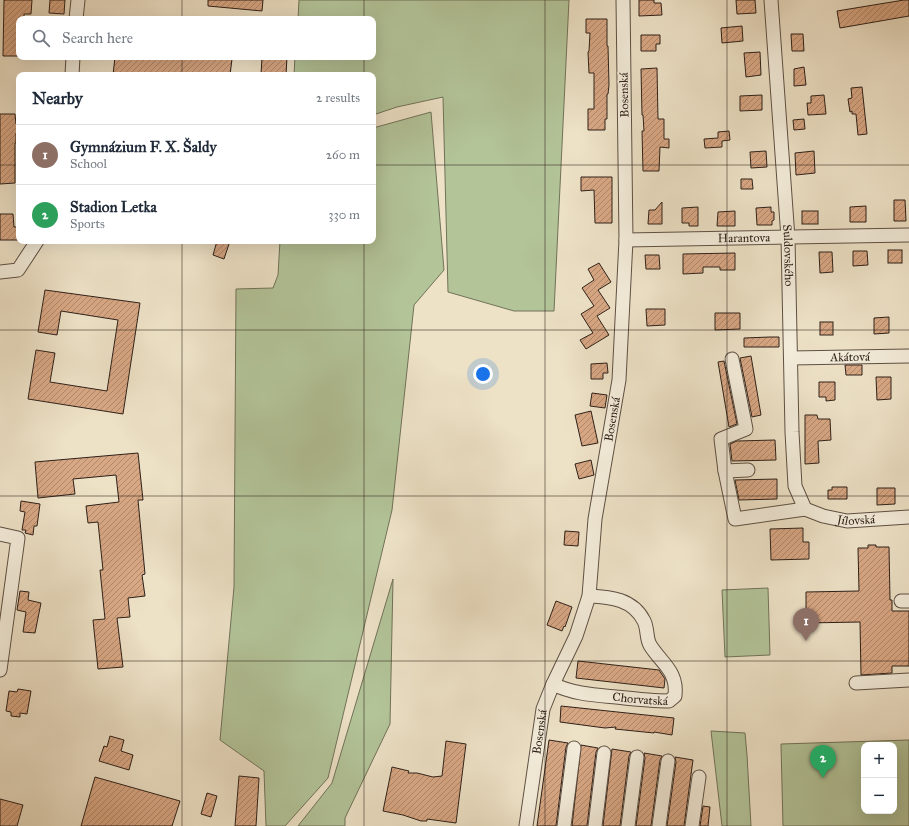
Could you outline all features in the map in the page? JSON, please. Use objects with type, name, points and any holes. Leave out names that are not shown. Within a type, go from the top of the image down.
[{"type":"street","points":[[76,16],[78,0]]},
{"type":"street","name":"Bosenská","points":[[526,826],[543,709],[576,636],[589,596],[594,519],[619,380],[626,240],[623,0]]},
{"type":"street","name":"Suldovského","points":[[771,0],[788,238],[792,432],[795,486],[806,509]]},
{"type":"street","points":[[72,72],[73,60]]},
{"type":"street","name":"Harantova","points":[[626,240],[909,235]]},
{"type":"street","points":[[0,272],[18,270],[35,244]]},
{"type":"street","name":"Akátová","points":[[791,358],[909,356]]},
{"type":"street","points":[[732,359],[746,429],[721,438],[725,471],[735,519],[806,509]]},
{"type":"street","points":[[725,471],[748,470]]},
{"type":"street","name":"Jílovská","points":[[806,509],[823,516],[847,521],[909,517]]},
{"type":"street","points":[[0,534],[18,538],[0,670]]},
{"type":"street","name":"Chorvatská","points":[[553,684],[564,690],[584,694],[669,701],[675,696],[676,687],[668,666],[650,645],[645,622],[638,613],[622,600],[589,596]]},
{"type":"street","points":[[856,682],[909,680]]},
{"type":"street","points":[[564,826],[574,748]]},
{"type":"street","points":[[595,826],[604,754]]},
{"type":"street","points":[[628,826],[637,757]]},
{"type":"street","points":[[659,826],[668,761]]},
{"type":"street","points":[[692,826],[699,777]]},
{"type":"green space","points":[[299,0],[569,0],[554,311],[514,311],[448,292],[443,97],[397,107],[376,114],[376,72],[294,72],[295,60],[376,60],[376,16],[298,16]]},
{"type":"green space","points":[[431,112],[444,270],[414,305],[392,510],[328,778],[285,826],[266,826],[264,771],[220,740],[234,587],[236,289],[273,288],[278,275],[280,244],[376,244],[376,127]]},
{"type":"green space","points":[[393,579],[390,724],[345,818],[345,826],[298,826],[332,783]]},
{"type":"green space","points":[[768,588],[770,655],[725,657],[722,590]]},
{"type":"green space","points":[[711,731],[745,733],[751,826],[722,826]]},
{"type":"green space","points":[[909,740],[909,826],[783,826],[781,744]]},
{"type":"building","points":[[4,0],[32,0],[31,14],[16,16],[16,56],[3,56]]},
{"type":"building","points":[[50,0],[65,0],[64,14],[49,13]]},
{"type":"building","points":[[208,0],[263,0],[262,11],[208,6]]},
{"type":"building","points":[[639,0],[654,0],[654,3],[661,3],[662,15],[639,16]]},
{"type":"building","points":[[736,0],[755,0],[756,13],[737,14]]},
{"type":"building","points":[[909,0],[909,16],[840,28],[837,11]]},
{"type":"building","points":[[586,19],[607,19],[609,85],[605,130],[588,130],[588,109],[594,109],[594,73],[589,73],[588,52],[590,33],[586,33]]},
{"type":"building","points":[[742,26],[743,41],[722,43],[721,28]]},
{"type":"building","points":[[791,34],[803,34],[804,51],[792,51]]},
{"type":"building","points":[[641,35],[660,35],[660,44],[656,44],[656,51],[641,51]]},
{"type":"building","points":[[760,52],[761,75],[746,77],[744,53]]},
{"type":"building","points":[[115,60],[232,60],[230,72],[113,72]]},
{"type":"building","points":[[262,60],[287,60],[286,72],[261,72]]},
{"type":"building","points":[[804,67],[806,85],[794,86],[794,69]]},
{"type":"building","points":[[657,68],[658,119],[664,119],[664,139],[669,139],[669,148],[660,147],[659,171],[643,171],[642,131],[644,131],[642,115],[641,69]]},
{"type":"building","points":[[862,87],[867,134],[858,135],[856,114],[852,114],[852,111],[850,112],[848,99],[852,98],[851,88]]},
{"type":"building","points":[[762,95],[762,110],[740,111],[740,96]]},
{"type":"building","points":[[824,95],[826,114],[808,115],[807,103],[811,103],[811,96]]},
{"type":"building","points":[[0,114],[15,114],[15,183],[0,184]]},
{"type":"building","points":[[804,119],[805,129],[794,130],[793,120]]},
{"type":"building","points":[[729,131],[730,140],[722,141],[722,147],[705,148],[704,139],[718,138],[718,132]]},
{"type":"building","points":[[766,151],[767,167],[751,168],[750,152]]},
{"type":"building","points":[[814,151],[815,173],[796,175],[795,153]]},
{"type":"building","points":[[581,177],[612,177],[612,223],[595,223],[594,190],[581,191]]},
{"type":"building","points":[[741,179],[752,179],[753,189],[741,189]]},
{"type":"building","points":[[894,200],[905,200],[906,221],[894,221]]},
{"type":"building","points":[[662,202],[662,224],[648,224],[649,210],[655,210]]},
{"type":"building","points":[[866,206],[866,222],[850,222],[850,207]]},
{"type":"building","points":[[698,207],[698,226],[689,226],[689,223],[682,223],[682,208]]},
{"type":"building","points":[[771,207],[771,212],[774,212],[774,220],[772,221],[772,225],[757,225],[756,208]]},
{"type":"building","points":[[735,211],[735,226],[717,226],[718,212]]},
{"type":"building","points":[[802,211],[818,211],[818,224],[802,224]]},
{"type":"building","points":[[0,214],[13,214],[14,227],[16,227],[16,240],[0,240]]},
{"type":"building","points":[[216,244],[229,244],[224,259],[213,255]]},
{"type":"building","points":[[888,250],[902,250],[902,263],[888,263]]},
{"type":"building","points":[[853,251],[867,251],[868,265],[853,266]]},
{"type":"building","points":[[819,252],[832,252],[833,272],[820,273]]},
{"type":"building","points":[[735,253],[735,270],[720,270],[720,267],[703,267],[703,273],[683,274],[683,254]]},
{"type":"building","points":[[645,255],[659,255],[660,269],[646,269]]},
{"type":"building","points":[[599,263],[611,282],[598,290],[610,308],[597,316],[609,335],[586,349],[580,340],[593,333],[581,314],[594,306],[582,288],[594,280],[588,269]]},
{"type":"building","points":[[45,290],[140,303],[123,414],[28,399],[36,350],[55,353],[50,382],[107,391],[118,320],[61,311],[57,335],[38,332]]},
{"type":"building","points":[[646,309],[665,309],[665,325],[647,326]]},
{"type":"building","points":[[715,313],[740,313],[740,329],[715,330]]},
{"type":"building","points":[[889,317],[889,333],[874,334],[874,318]]},
{"type":"building","points":[[820,322],[833,322],[833,335],[820,335]]},
{"type":"building","points":[[779,337],[779,347],[744,347],[744,338]]},
{"type":"building","points":[[751,356],[761,415],[752,417],[740,358]]},
{"type":"building","points":[[724,361],[737,424],[729,427],[718,362]]},
{"type":"building","points":[[607,363],[608,373],[603,373],[603,379],[591,379],[591,364]]},
{"type":"building","points":[[845,365],[862,365],[862,375],[846,375]]},
{"type":"building","points":[[876,377],[891,377],[891,399],[877,400]]},
{"type":"building","points":[[819,382],[835,382],[835,400],[826,401],[826,397],[819,397]]},
{"type":"building","points":[[592,393],[607,395],[605,408],[590,406]]},
{"type":"building","points":[[591,411],[598,443],[582,446],[575,415]]},
{"type":"building","points":[[805,415],[817,415],[818,419],[830,419],[831,440],[818,441],[819,463],[805,464]]},
{"type":"building","points":[[775,440],[776,460],[732,461],[730,444],[737,441]]},
{"type":"building","points":[[138,453],[143,500],[138,500],[145,574],[142,575],[145,596],[128,598],[130,617],[117,618],[123,667],[98,669],[93,620],[105,619],[100,570],[103,570],[98,522],[88,523],[86,506],[119,502],[116,475],[73,479],[75,494],[38,498],[35,462]]},
{"type":"building","points":[[591,460],[594,475],[579,479],[575,464]]},
{"type":"building","points":[[777,479],[777,499],[739,500],[735,480]]},
{"type":"building","points":[[832,487],[847,487],[847,499],[828,499],[828,490],[832,490]]},
{"type":"building","points":[[877,488],[895,488],[895,504],[877,505]]},
{"type":"building","points":[[21,501],[40,504],[37,526],[34,526],[33,535],[25,533],[26,530],[22,530],[25,512],[20,511]]},
{"type":"building","points":[[803,528],[803,542],[809,542],[809,559],[771,560],[770,529]]},
{"type":"building","points":[[565,531],[579,532],[578,546],[564,545]]},
{"type":"building","points":[[868,545],[876,545],[876,547],[889,547],[890,600],[892,600],[892,611],[909,611],[909,666],[892,666],[892,673],[861,675],[860,622],[806,623],[806,592],[859,591],[858,548],[868,548]]},
{"type":"building","points":[[20,591],[29,592],[28,600],[41,603],[35,633],[23,632],[26,612],[17,610]]},
{"type":"building","points":[[556,601],[572,607],[565,627],[564,626],[562,631],[547,625]]},
{"type":"building","points":[[578,661],[659,670],[665,679],[664,688],[576,678]]},
{"type":"building","points":[[18,689],[31,691],[27,714],[20,713],[20,717],[11,716],[11,712],[6,711],[9,691],[17,692]]},
{"type":"building","points":[[561,706],[674,718],[672,735],[615,729],[616,727],[605,728],[560,722]]},
{"type":"building","points":[[110,736],[124,740],[121,751],[133,755],[129,770],[99,761],[104,746],[107,747]]},
{"type":"building","points":[[549,740],[568,743],[566,747],[556,826],[537,826]]},
{"type":"building","points":[[446,741],[466,744],[456,823],[427,819],[427,821],[421,821],[403,815],[383,811],[392,767],[409,771],[408,773],[417,773],[433,777],[442,776]]},
{"type":"building","points":[[581,745],[598,748],[596,752],[587,826],[572,826]]},
{"type":"building","points":[[612,749],[631,752],[629,756],[620,826],[603,826]]},
{"type":"building","points":[[644,753],[662,756],[660,760],[651,826],[636,826],[645,758]]},
{"type":"building","points":[[675,757],[693,760],[684,826],[667,826],[676,762]]},
{"type":"building","points":[[239,776],[259,778],[256,826],[235,826]]},
{"type":"building","points":[[95,777],[180,801],[172,826],[81,826]]},
{"type":"building","points":[[207,793],[217,796],[211,817],[201,814]]},
{"type":"building","points":[[0,799],[23,805],[17,826],[0,826]]},
{"type":"building","points":[[703,806],[710,807],[708,826],[700,826]]},
{"type":"place","name":"Gymnázium F. X. Šaldy","points":[[806,641]]},
{"type":"place","name":"Stadion Letka","points":[[823,778]]}]
